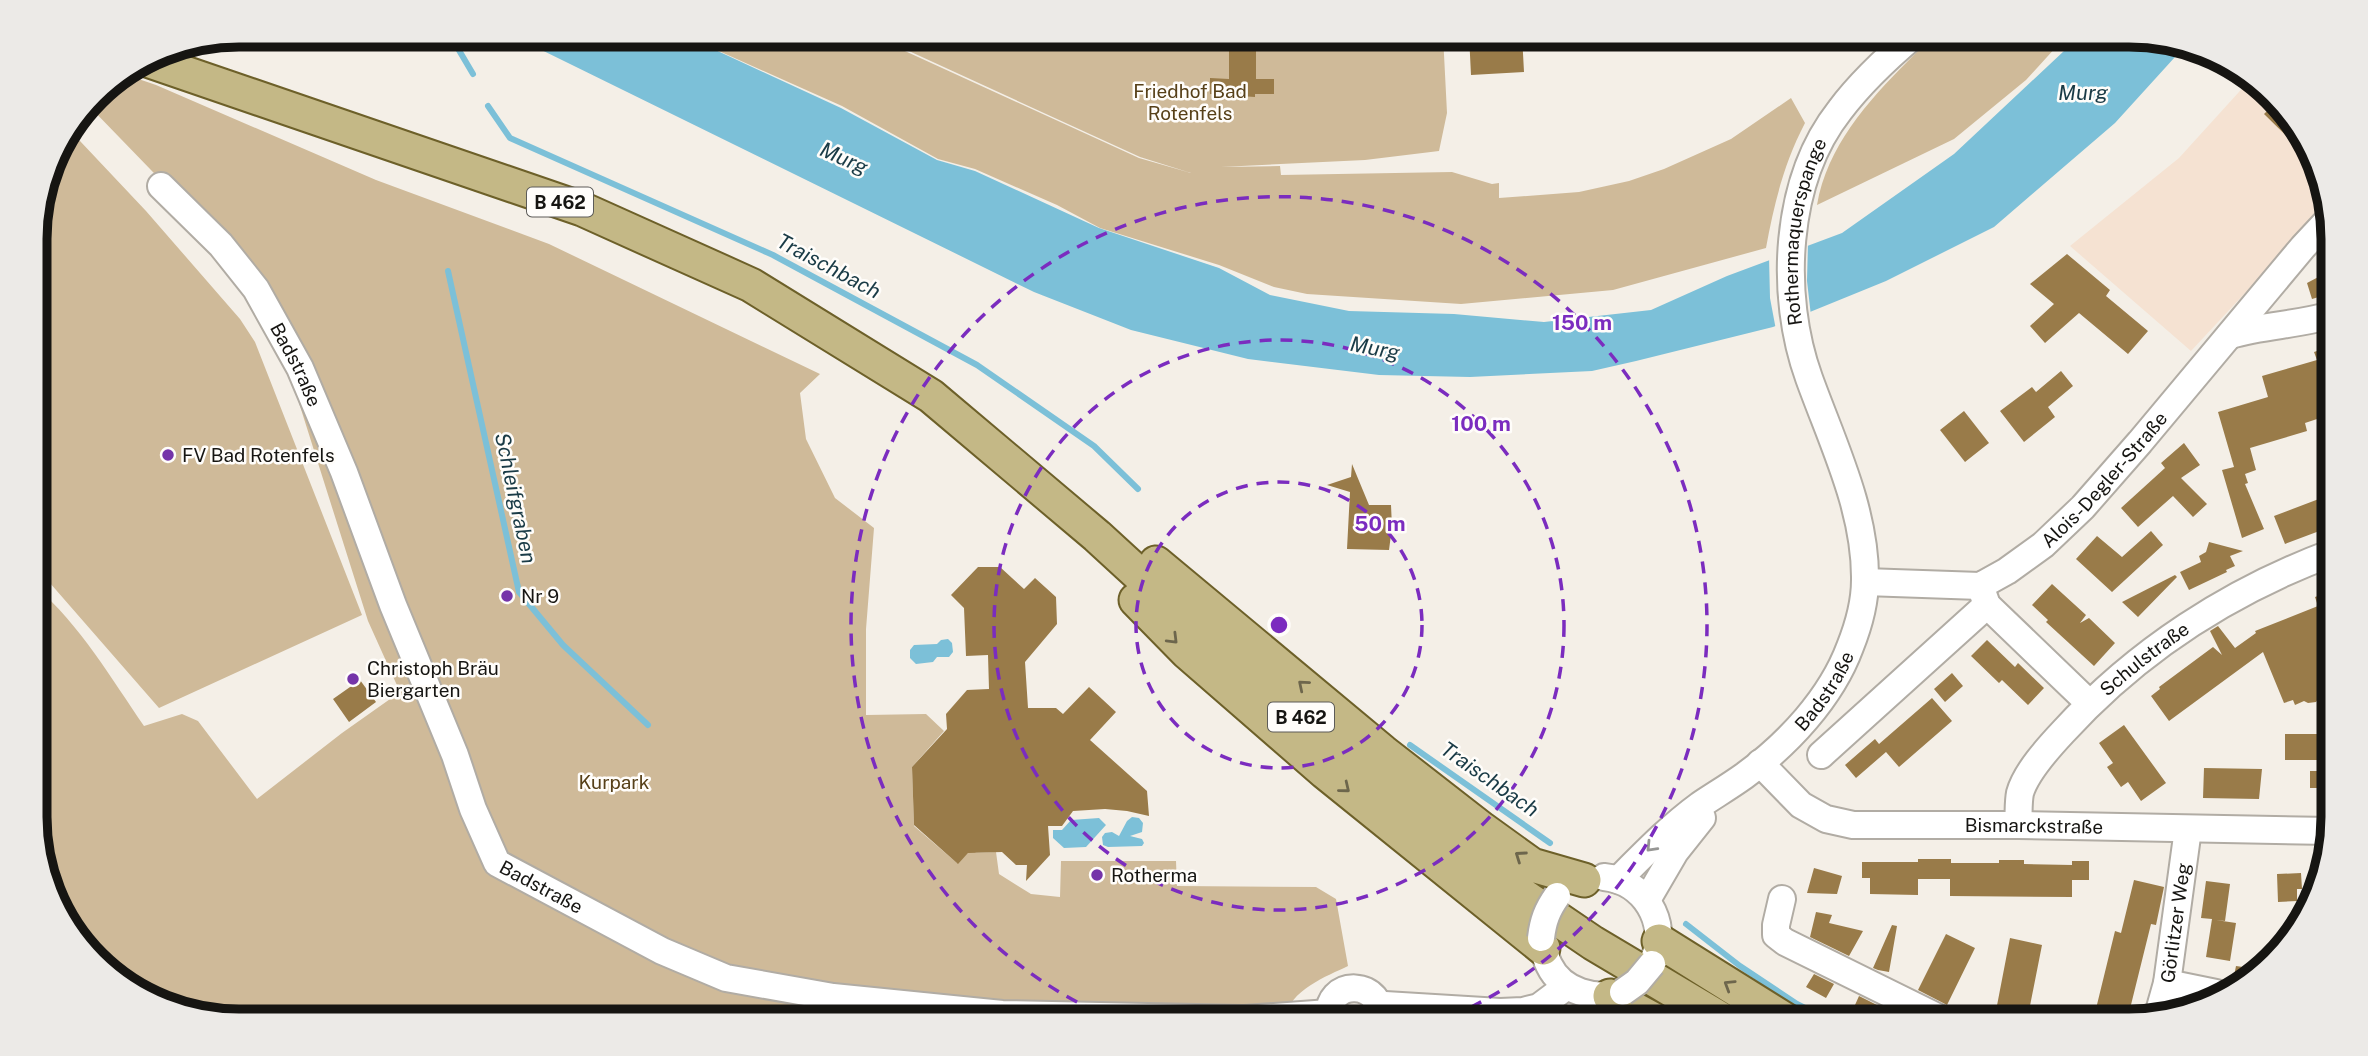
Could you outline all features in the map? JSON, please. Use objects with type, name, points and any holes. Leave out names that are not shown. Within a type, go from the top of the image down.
[{"type":"main road","name":"B 462","points":[[161,65],[582,209],[751,285],[931,396],[1097,536],[1194,625],[1439,832],[1512,888],[1582,935],[1703,1008]]},
{"type":"main road","points":[[931,396],[961,441],[1074,538],[1187,652],[1325,772],[1542,943]]},
{"type":"main road","points":[[1097,536],[1149,558],[1383,752],[1482,829],[1532,865],[1553,872],[1570,888]]},
{"type":"main road","points":[[1656,952],[1763,1008]]},
{"type":"main road","points":[[1616,994],[1637,1008]]},
{"type":"street","name":"Rothermaquerspange","points":[[1866,582],[1862,536],[1836,448],[1808,375],[1796,328],[1791,292],[1790,252],[1803,184],[1817,148],[1838,111],[1901,47]]},
{"type":"street","name":"Badstraße","points":[[161,186],[221,245],[256,289],[300,368],[344,472],[393,605],[497,863],[662,951],[726,978],[833,998],[955,1009]]},
{"type":"street","name":"Alois-Degler-Straße","points":[[1821,755],[2007,571],[2043,545],[2083,507],[2320,229]]},
{"type":"street","points":[[2222,345],[2261,326],[2287,326],[2321,318]]},
{"type":"street","name":"Schulstraße","points":[[2018,825],[2021,792],[2042,755],[2089,703],[2150,651],[2214,608],[2321,557]]},
{"type":"street","name":"Badstraße","points":[[1647,900],[1675,852],[1707,812],[1805,720],[1835,681],[1850,648],[1866,582]]},
{"type":"street","points":[[1866,582],[1983,596],[2089,703]]},
{"type":"street","name":"Badstraße","points":[[1618,880],[1658,839],[1752,770]]},
{"type":"street","name":"Bismarckstraße","points":[[1752,770],[1801,805],[1826,819],[1853,825],[2320,831]]},
{"type":"street","name":"Görlitzer Weg","points":[[2160,1006],[2167,983],[2188,830]]},
{"type":"street","points":[[1601,877],[1618,880],[1630,885],[1647,900],[1655,915],[1656,952],[1637,982],[1616,994],[1590,995],[1567,986],[1552,971],[1542,943],[1543,923],[1548,909],[1570,888],[1601,877]]},
{"type":"street","points":[[1782,899],[1776,935],[1785,942],[1919,1008]]},
{"type":"street","points":[[2167,983],[2208,991]]},
{"type":"street","name":"Badstraße","points":[[1534,1008],[1567,986]]},
{"type":"street","name":"Badstraße","points":[[1330,1008],[1339,993],[1353,988],[1367,991],[1376,1008]]},
{"type":"shaded area","points":[[2244,86],[2281,122],[2295,143],[2306,166],[2319,214],[2191,351],[2070,246],[2179,158]]},
{"type":"green space","name":"Friedhof Bad Rotenfels","points":[[1444,47],[1447,113],[1439,151],[1365,160],[1221,167],[1280,166],[1281,175],[1452,172],[1492,184],[1499,183],[1499,198],[1579,192],[1629,181],[1664,169],[1731,139],[1791,98],[1805,123],[1781,184],[1766,248],[1613,290],[1461,304],[1307,294],[1274,287],[1219,265],[1100,228],[1057,205],[975,169],[938,159],[842,106],[712,48],[898,48],[1139,158],[1191,173],[1140,157],[902,48]]},
{"type":"green space","points":[[1922,47],[2056,47],[2026,80],[1954,139],[1817,205],[1822,184],[1839,145],[1892,77]]},
{"type":"green space","name":"Kurpark","points":[[136,78],[376,180],[549,244],[820,374],[800,393],[806,439],[835,498],[874,528],[866,629],[866,715],[926,714],[944,731],[912,767],[914,826],[957,863],[972,849],[976,853],[996,852],[999,874],[1031,894],[1060,897],[1061,861],[1176,861],[1177,886],[1316,887],[1336,899],[1348,966],[1309,986],[1292,1002],[1289,1008],[240,1009],[190,1002],[143,983],[122,969],[87,934],[73,913],[54,866],[47,816],[47,598],[81,635],[144,726],[182,714],[198,721],[257,799],[400,692],[368,621],[281,346],[181,201],[95,113],[122,87]]},
{"type":"green space","name":"FV Bad Rotenfels","points":[[75,140],[80,141],[146,211],[240,319],[255,342],[362,615],[159,708],[47,580],[48,227],[54,190]]},
{"type":"water","name":"Murg","points":[[2068,47],[2128,47],[2178,54],[2115,123],[1994,227],[1886,281],[1773,327],[1592,371],[1470,377],[1379,375],[1248,359],[1131,330],[1034,292],[537,48],[711,48],[841,108],[937,160],[975,171],[1099,228],[1219,268],[1270,295],[1349,311],[1454,314],[1544,322],[1651,310],[1727,276],[1842,233],[1954,154]]},
{"type":"water","points":[[948,639],[952,643],[953,652],[949,657],[937,657],[933,662],[916,664],[910,658],[910,650],[914,645],[937,644]]},
{"type":"water","points":[[1132,817],[1139,818],[1143,823],[1142,832],[1130,836],[1142,839],[1142,846],[1103,845],[1102,837],[1105,833],[1112,832],[1119,836]]},
{"type":"water","points":[[1099,818],[1106,825],[1086,847],[1064,848],[1053,838],[1053,830],[1062,830],[1071,820]]},
{"type":"pier","points":[[1808,242],[1807,281],[1811,316],[1776,330],[1770,298],[1769,256]]},
{"type":"building","points":[[1229,47],[1256,48],[1256,79],[1274,79],[1274,94],[1255,94],[1255,97],[1210,94],[1210,78],[1229,79]]},
{"type":"building","points":[[1470,47],[1523,47],[1524,72],[1471,75]]},
{"type":"building","points":[[2269,109],[2296,145],[2264,114]]},
{"type":"building","points":[[2067,254],[2110,290],[2106,296],[2148,331],[2128,354],[2079,313],[2045,343],[2030,326],[2054,304],[2030,284]]},
{"type":"building","points":[[2321,276],[2321,296],[2312,299],[2307,283]]},
{"type":"building","points":[[2321,350],[2321,418],[2305,423],[2307,431],[2250,448],[2256,470],[2245,474],[2248,483],[2245,484],[2264,529],[2242,538],[2222,470],[2234,467],[2218,412],[2268,397],[2262,376],[2317,360],[2314,352]]},
{"type":"building","points":[[2061,371],[2073,386],[2048,407],[2055,417],[2024,442],[2000,411],[2032,387],[2036,392]]},
{"type":"building","points":[[1964,411],[1989,443],[1965,462],[1940,430]]},
{"type":"building","points":[[2184,443],[2200,465],[2181,478],[2207,504],[2193,517],[2173,496],[2138,527],[2121,508],[2165,468],[2161,463]]},
{"type":"building","points":[[1352,464],[1369,505],[1391,505],[1389,550],[1347,549],[1350,492],[1327,485],[1351,477]]},
{"type":"building","points":[[2321,498],[2321,517],[2318,518],[2321,530],[2285,544],[2274,516]]},
{"type":"building","points":[[2151,531],[2163,545],[2112,592],[2076,559],[2097,536],[2122,557]]},
{"type":"building","points":[[2209,542],[2243,551],[2230,556],[2235,566],[2226,570],[2227,572],[2189,590],[2180,572],[2201,562],[2199,556],[2206,552]]},
{"type":"building","points":[[978,567],[1000,567],[1024,589],[1035,578],[1056,597],[1057,624],[1025,662],[1028,708],[1056,708],[1063,714],[1089,687],[1116,712],[1090,740],[1147,791],[1149,816],[1105,809],[1073,811],[1062,826],[1048,826],[1050,855],[1026,881],[1027,865],[1016,865],[1002,852],[968,853],[958,864],[914,825],[912,767],[947,729],[946,714],[967,690],[989,689],[988,655],[966,656],[964,608],[951,595]]},
{"type":"building","points":[[2175,575],[2177,577],[2138,617],[2122,602]]},
{"type":"building","points":[[2052,584],[2086,615],[2080,623],[2089,618],[2115,643],[2094,666],[2046,622],[2048,620],[2032,605]]},
{"type":"building","points":[[2321,595],[2321,695],[2316,702],[2304,701],[2295,705],[2293,700],[2284,703],[2263,652],[2169,721],[2151,696],[2159,687],[2213,647],[2222,655],[2210,631],[2218,626],[2235,648],[2256,633],[2255,631],[2318,606],[2315,597]]},
{"type":"building","points":[[1987,640],[2015,667],[2018,663],[2044,688],[2028,705],[2002,680],[1999,683],[1971,656]]},
{"type":"building","points":[[1952,673],[1963,686],[1945,702],[1934,689]]},
{"type":"building","points":[[360,680],[376,702],[349,722],[333,699]]},
{"type":"building","points":[[1932,698],[1952,721],[1899,767],[1886,752],[1856,778],[1845,765],[1875,739],[1879,744]]},
{"type":"building","points":[[2124,725],[2166,783],[2141,801],[2128,782],[2121,787],[2107,767],[2113,763],[2099,743]]},
{"type":"building","points":[[2285,734],[2317,734],[2317,760],[2285,760]]},
{"type":"building","points":[[2204,768],[2262,769],[2259,799],[2203,798]]},
{"type":"building","points":[[2310,771],[2321,771],[2321,788],[2310,788]]},
{"type":"building","points":[[1918,859],[1951,859],[1951,863],[2024,860],[2024,864],[2072,865],[2072,861],[2089,861],[2089,880],[2072,880],[2072,897],[1950,896],[1950,879],[1918,879],[1918,895],[1870,894],[1870,878],[1862,878],[1862,862],[1918,862]]},
{"type":"building","points":[[1814,868],[1842,876],[1837,894],[1807,893]]},
{"type":"building","points":[[2301,873],[2302,889],[2297,889],[2297,901],[2278,902],[2277,874]]},
{"type":"building","points":[[2134,880],[2164,887],[2156,925],[2151,924],[2130,1008],[2096,1008],[2115,931],[2121,933]]},
{"type":"building","points":[[2206,881],[2230,884],[2225,921],[2216,920],[2236,923],[2230,961],[2206,957],[2212,919],[2201,918]]},
{"type":"building","points":[[1816,912],[1832,915],[1829,923],[1863,931],[1849,956],[1810,937]]},
{"type":"building","points":[[1892,925],[1897,926],[1889,972],[1878,970],[1873,968]]},
{"type":"building","points":[[1946,934],[1975,948],[1947,1005],[1918,990]]},
{"type":"building","points":[[2010,938],[2042,945],[2030,1008],[1996,1008]]},
{"type":"building","points":[[2236,966],[2247,968],[2246,969],[2234,977]]},
{"type":"building","points":[[1814,974],[1834,984],[1826,998],[1806,987]]},
{"type":"building","points":[[1859,996],[1883,1008],[1854,1008]]},
{"type":"waterway","name":"Traischbach","points":[[458,48],[473,74]]},
{"type":"waterway","name":"Traischbach","points":[[488,106],[510,138],[773,255],[977,365],[1094,446],[1138,489]]},
{"type":"waterway","name":"Schleifgraben","points":[[448,271],[519,592],[563,645],[648,725]]},
{"type":"waterway","name":"Traischbach","points":[[1410,745],[1550,843]]},
{"type":"waterway","name":"Traischbach","points":[[1686,924],[1740,966],[1805,1008]]},
{"type":"place","name":"FV Bad Rotenfels","points":[[168,455]]},
{"type":"place","name":"Nr 9","points":[[507,596]]},
{"type":"place","name":"Christoph Bräu Biergarten","points":[[353,679]]},
{"type":"place","name":"Rotherma","points":[[1097,875]]}]
